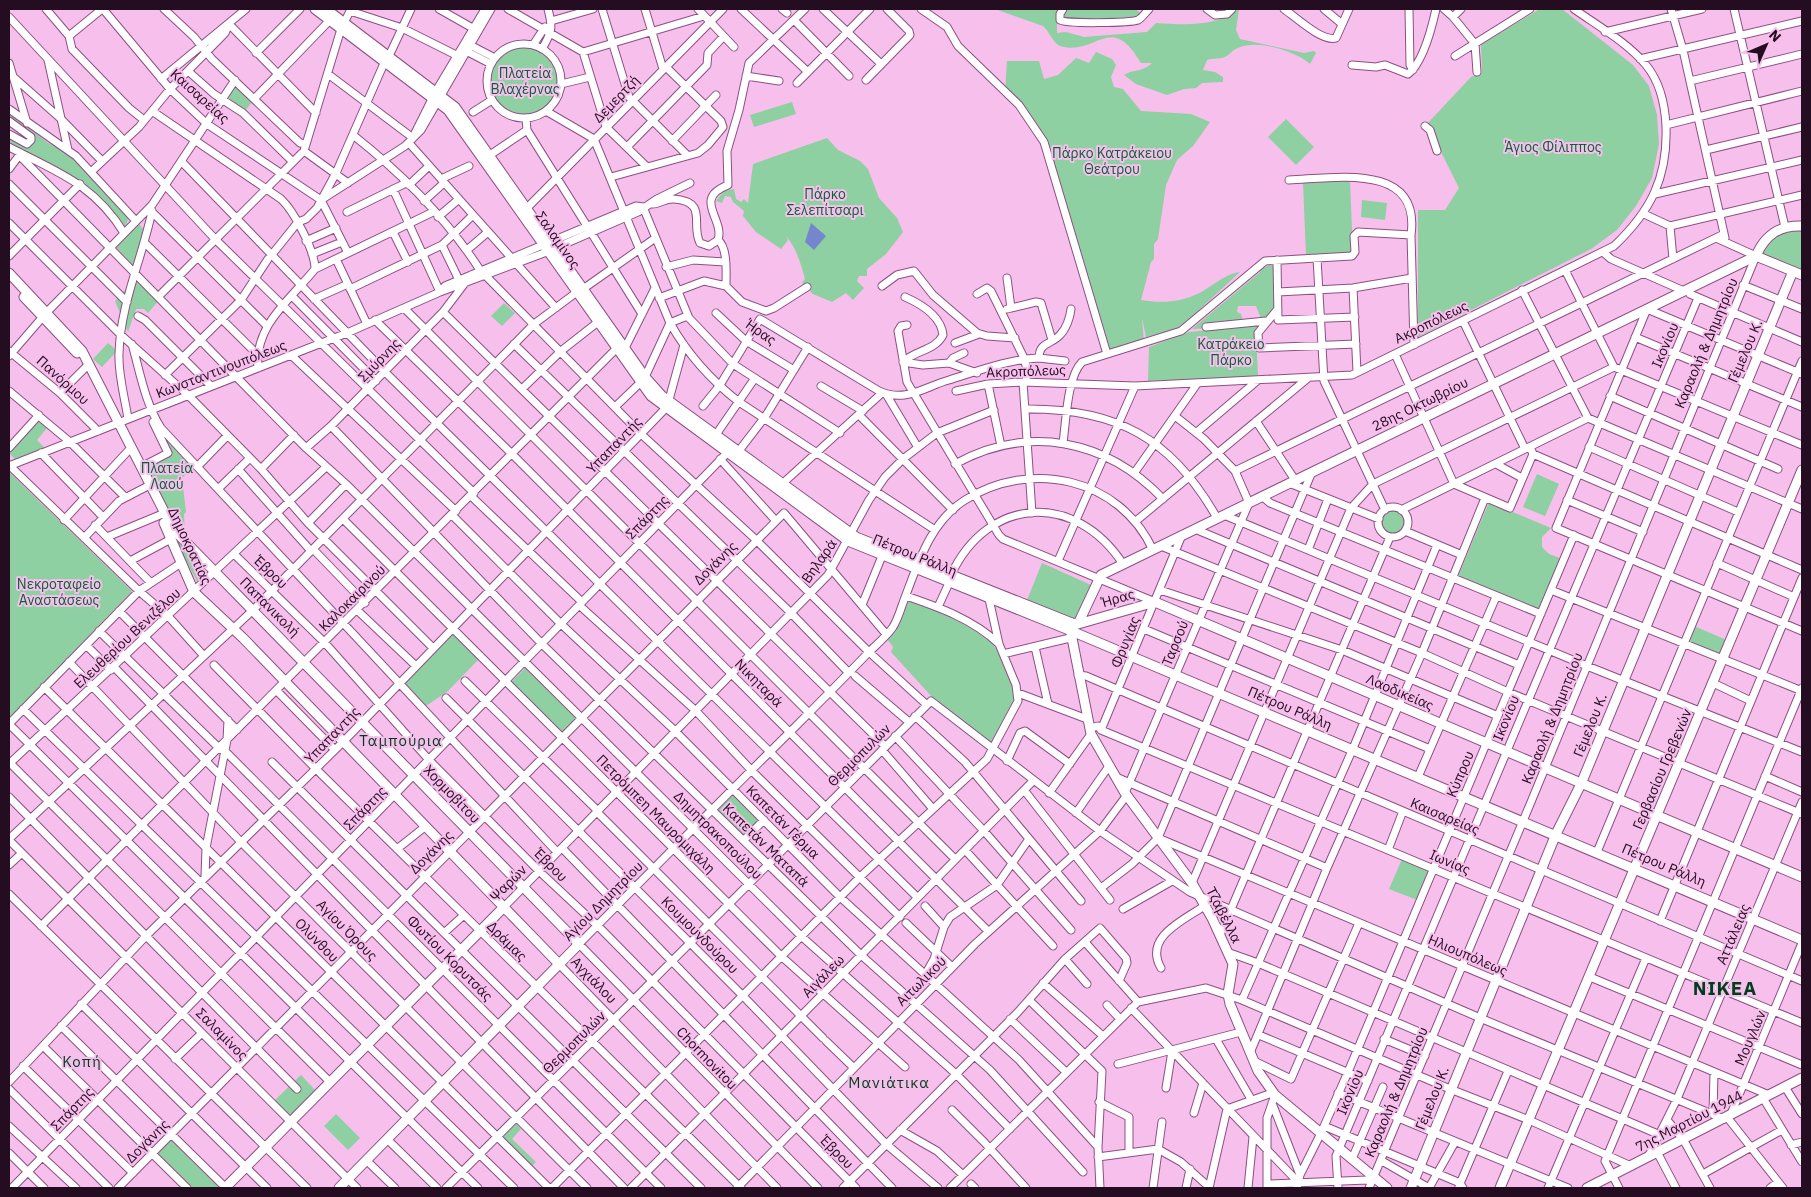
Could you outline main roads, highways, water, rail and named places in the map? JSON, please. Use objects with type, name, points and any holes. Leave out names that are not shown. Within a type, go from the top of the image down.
[{"type":"main road","name":"Σαλαμίνος","points":[[314,9],[343,26]]},
{"type":"main road","name":"Σαλαμίνος","points":[[326,9],[343,26],[460,113],[526,208],[549,246]]},
{"type":"main road","name":"Σαλαμίνος","points":[[436,96],[549,246],[642,380],[666,405],[724,456],[779,486]]},
{"type":"main road","points":[[1802,226],[1785,227],[1767,236],[1756,256],[1802,275]]},
{"type":"main road","name":"28ης Οκτωβρίου","points":[[1072,629],[1098,578],[1123,564],[1597,333],[1687,292],[1756,256]]},
{"type":"main road","name":"Γέμελου Κ.","points":[[1413,1184],[1450,1089],[1541,870],[1556,834],[1581,784],[1793,271]]},
{"type":"main road","name":"Δημοκρατίας","points":[[9,273],[74,350],[121,422],[128,451],[160,515],[194,592],[233,628],[286,682]]},
{"type":"main road","name":"Δημοκρατίας","points":[[9,281],[82,351],[121,422],[170,525],[215,572]]},
{"type":"main road","name":"Σαλαμίνος","points":[[580,291],[598,322],[621,349]]},
{"type":"main road","name":"Σαλαμίνος","points":[[666,405],[738,452],[779,486]]},
{"type":"main road","name":"Γερβασίου Γρεβενών","points":[[1500,1188],[1802,470]]},
{"type":"main road","name":"Πέτρου Ράλλη","points":[[779,486],[849,538],[882,556],[917,566]]},
{"type":"main road","name":"Πέτρου Ράλλη","points":[[849,538],[1072,629],[1087,638],[1523,820],[1753,918],[1802,942]]},
{"type":"main road","name":"Παπανικολή","points":[[215,572],[254,609],[305,663]]},
{"type":"main road","name":"Πέτρου Ράλλη","points":[[950,579],[990,599],[1072,629]]},
{"type":"main road","name":"Λαοδικείας","points":[[1155,602],[1802,877]]},
{"type":"main road","name":"Ήρας","points":[[1089,620],[1155,602]]},
{"type":"main road","points":[[1072,629],[1089,620]]},
{"type":"main road","points":[[1087,638],[1083,629],[1089,620]]},
{"type":"main road","name":"Τζαβέλλα","points":[[1072,629],[1078,675],[1089,727],[1115,777],[1192,883],[1206,905],[1231,953],[1234,969],[1228,994],[1241,1032],[1273,1097],[1323,1129],[1339,1148],[1387,1188]]},
{"type":"main road","name":"Χορμοβίτου","points":[[305,663],[579,944]]},
{"type":"main road","name":"Αγχιάλου","points":[[286,682],[559,964]]},
{"type":"main road","name":"Ψαρών","points":[[225,1188],[504,907]]},
{"type":"main road","name":"Αγίου Δημητρίου","points":[[339,1188],[579,944]]},
{"type":"main road","name":"7ης Μαρτίου 1944","points":[[1587,1188],[1802,1078]]},
{"type":"water","points":[[811,223],[826,236],[814,250],[805,242]]},
{"type":"district","name":"Ταμπούρια","points":[[401,740]]},
{"type":"district","name":"NIKEA","points":[[1725,988]]},
{"type":"district","name":"Κοπή","points":[[82,1061]]},
{"type":"district","name":"Μανιάτικα","points":[[889,1082]]},
{"type":"park label","name":"Πλατεία Βλαχέρνας","points":[[525,82]]},
{"type":"park label","name":"Άγιος Φίλιππος","points":[[1553,147]]},
{"type":"park label","name":"Πάρκο Κατράκειου Θεάτρου","points":[[1112,162]]},
{"type":"park label","name":"Πάρκο Σελεπίτσαρι","points":[[825,202]]},
{"type":"park label","name":"Κατράκειο Πάρκο","points":[[1231,352]]},
{"type":"park label","name":"Πλατεία Λαού","points":[[167,476]]},
{"type":"park label","name":"Νεκροταφείο Αναστάσεως","points":[[59,592]]}]
